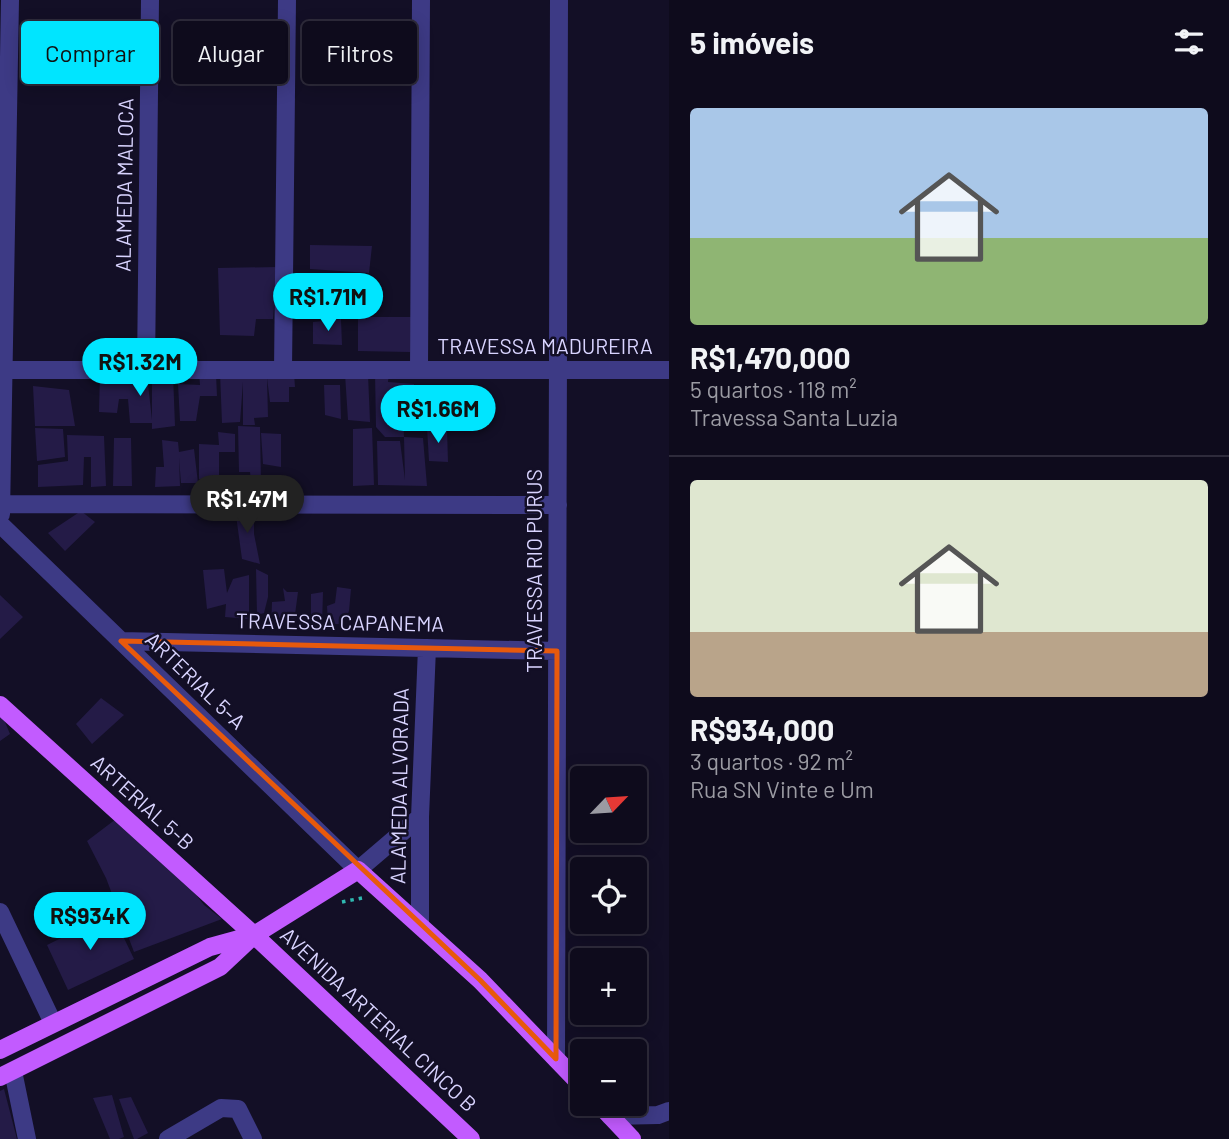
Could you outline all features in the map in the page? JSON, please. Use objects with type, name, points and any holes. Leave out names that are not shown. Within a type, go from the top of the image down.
[{"type":"main road","name":"ARTERIAL 5-B","points":[[0,705],[254,935]]},
{"type":"main road","points":[[7,1074],[220,967],[254,935],[358,870],[480,980],[570,1074]]},
{"type":"main road","points":[[0,1050],[210,947],[254,935]]},
{"type":"main road","name":"AVENIDA ARTERIAL CINCO B","points":[[254,935],[471,1139]]},
{"type":"main road","points":[[611,1116],[632,1139]]},
{"type":"street","points":[[1,525],[10,0]]},
{"type":"street","name":"ALAMEDA MALOCA","points":[[146,370],[150,0]]},
{"type":"street","points":[[283,370],[286,0]]},
{"type":"street","points":[[419,370],[421,0]]},
{"type":"street","name":"TRAVESSA RIO PURUS","points":[[556,1059],[559,0]]},
{"type":"street","name":"TRAVESSA MADUREIRA","points":[[2,370],[669,370]]},
{"type":"street","points":[[2,504],[558,505]]},
{"type":"street","name":"ARTERIAL 5-A","points":[[1,525],[358,870]]},
{"type":"street","name":"TRAVESSA CAPANEMA","points":[[121,642],[557,651]]},
{"type":"street","name":"ALAMEDA ALVORADA","points":[[420,925],[420,817],[427,648]]},
{"type":"street","points":[[358,870],[420,817]]},
{"type":"street","points":[[0,912],[53,1023]]},
{"type":"street","points":[[7,1074],[27,1139]]},
{"type":"street","points":[[168,1139],[221,1108],[231,1107],[238,1109],[253,1139]]},
{"type":"street","points":[[647,1114],[658,1115],[669,1111]]},
{"type":"path","points":[[332,908],[342,902],[369,897]]},
{"type":"highlighted area","points":[[121,641],[557,651],[556,1059],[480,980]]},
{"type":"building","points":[[310,245],[372,246],[369,273],[310,269]]},
{"type":"building","points":[[277,267],[273,319],[256,319],[254,336],[220,335],[218,268]]},
{"type":"building","points":[[325,274],[357,274],[357,295],[323,294]]},
{"type":"building","points":[[370,286],[369,311],[323,317],[324,298],[360,297],[360,287]]},
{"type":"building","points":[[358,317],[411,317],[410,352],[358,351]]},
{"type":"building","points":[[341,319],[342,345],[313,344],[313,322]]},
{"type":"building","points":[[100,373],[147,375],[152,420],[152,374],[173,374],[175,426],[152,429],[152,423],[130,423],[128,399],[119,399],[117,413],[99,412]]},
{"type":"building","points":[[199,373],[216,374],[217,396],[200,396],[196,421],[180,421],[178,384],[200,385]]},
{"type":"building","points":[[220,373],[294,373],[295,387],[289,387],[289,402],[270,402],[267,378],[268,417],[254,418],[255,425],[243,425],[243,382],[240,422],[222,423]]},
{"type":"building","points":[[375,373],[389,373],[388,382],[414,384],[415,416],[403,416],[404,437],[385,437],[376,427]]},
{"type":"building","points":[[345,374],[368,374],[370,422],[348,420]]},
{"type":"building","points":[[324,385],[340,385],[341,419],[325,415]]},
{"type":"building","points":[[33,386],[69,390],[75,426],[35,426]]},
{"type":"building","points":[[238,426],[260,427],[261,483],[251,482],[250,472],[239,472]]},
{"type":"building","points":[[427,427],[447,429],[448,462],[429,461]]},
{"type":"building","points":[[35,428],[63,429],[65,457],[37,461]]},
{"type":"building","points":[[372,428],[374,485],[353,486],[353,429]]},
{"type":"building","points":[[218,432],[235,434],[235,452],[219,452],[219,484],[199,479],[199,444],[219,445]]},
{"type":"building","points":[[261,433],[281,434],[281,467],[263,464]]},
{"type":"building","points":[[67,435],[104,436],[106,486],[91,487],[91,457],[84,457],[83,485],[38,487],[38,465],[68,461]]},
{"type":"building","points":[[404,437],[423,438],[427,486],[378,485],[377,441],[400,441],[405,480]]},
{"type":"building","points":[[114,438],[131,438],[132,486],[113,486]]},
{"type":"building","points":[[162,440],[178,442],[179,452],[194,449],[198,483],[181,483],[179,458],[180,486],[155,487],[156,467],[164,467]]},
{"type":"building","points":[[235,508],[254,509],[254,534],[260,564],[242,559]]},
{"type":"building","points":[[81,511],[95,522],[65,551],[48,533]]},
{"type":"building","points":[[224,569],[227,593],[233,579],[249,575],[249,619],[225,617],[226,604],[207,609],[203,570]]},
{"type":"building","points":[[256,569],[268,575],[268,597],[264,613],[257,615]]},
{"type":"building","points":[[337,587],[351,589],[349,611],[343,624],[328,624],[327,606],[335,603]]},
{"type":"building","points":[[283,588],[287,592],[298,592],[294,622],[271,628],[272,602],[285,601]]},
{"type":"building","points":[[323,592],[322,626],[311,625],[311,594]]},
{"type":"building","points":[[0,595],[23,617],[0,639]]},
{"type":"building","points":[[101,698],[124,715],[92,744],[76,724]]},
{"type":"building","points":[[0,710],[10,734],[0,741]]},
{"type":"building","points":[[116,819],[191,888],[204,905],[222,919],[134,952],[106,878],[87,841]]},
{"type":"building","points":[[112,913],[134,959],[68,990],[47,945]]},
{"type":"building","points":[[4,1089],[17,1139],[0,1139],[0,1091]]},
{"type":"building","points":[[112,1095],[124,1137],[119,1139],[110,1139],[93,1098]]},
{"type":"building","points":[[131,1097],[148,1133],[137,1139],[134,1139],[119,1099]]}]
